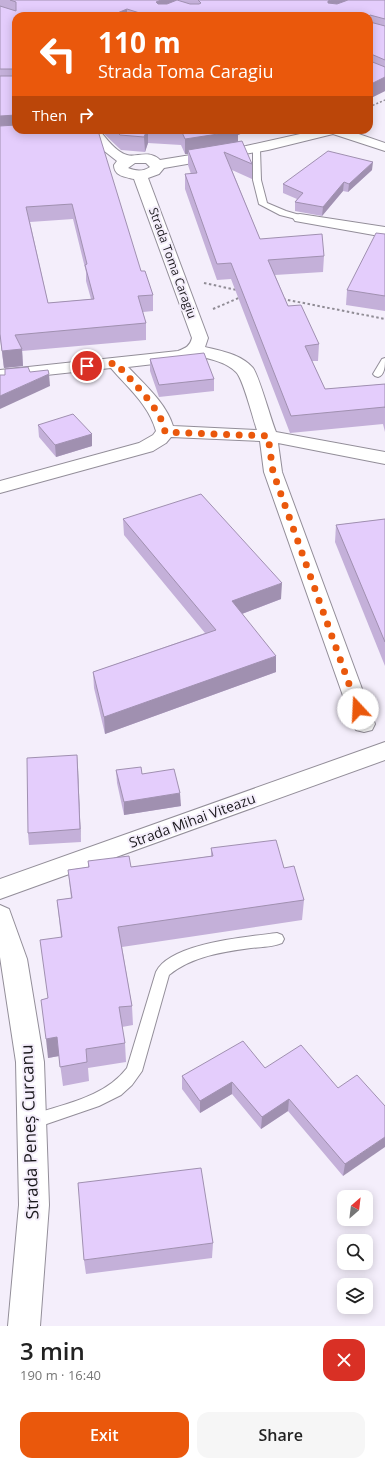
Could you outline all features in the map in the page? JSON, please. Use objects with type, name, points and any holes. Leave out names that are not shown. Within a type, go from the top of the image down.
[{"type":"street","points":[[95,134],[115,155],[127,161]]},
{"type":"street","points":[[157,165],[155,170],[152,172],[140,175],[129,174],[121,170],[121,165],[127,161],[145,159],[150,160],[157,165],[256,150],[318,134]]},
{"type":"street","points":[[346,134],[385,147]]},
{"type":"street","name":"Strada Toma Caragiu","points":[[140,175],[200,338],[200,343],[195,350]]},
{"type":"street","points":[[300,218],[385,232]]},
{"type":"street","points":[[0,375],[180,356],[195,350],[223,357],[236,363],[246,371],[268,436],[273,472],[364,724]]},
{"type":"street","points":[[0,488],[146,447],[160,439],[165,432],[164,423],[158,412],[116,363]]},
{"type":"street","points":[[165,432],[268,436],[385,458]]},
{"type":"street","name":"Strada Mihai Viteazu","points":[[0,889],[385,751]]},
{"type":"street","name":"Strada Peneș Curcanu","points":[[0,916],[14,959],[30,1062],[34,1205],[24,1326]]},
{"type":"lane","points":[[256,150],[257,180],[263,204],[283,213],[300,218]]},
{"type":"lane","points":[[378,374],[385,361]]},
{"type":"lane","points":[[32,1122],[80,1107],[109,1093],[123,1084],[134,1071],[163,972],[170,964],[183,957],[200,951],[277,939]]},
{"type":"path","points":[[373,105],[385,100]]},
{"type":"path","points":[[178,278],[244,291]]},
{"type":"path","points":[[193,318],[244,296]]},
{"type":"path","points":[[282,298],[385,319]]},
{"type":"building","points":[[10,0],[161,0],[156,2],[158,4],[167,4],[177,0],[190,4],[199,4],[201,3],[198,0],[331,0],[328,1],[328,3],[337,4],[348,0],[385,0],[385,19],[373,16],[373,12],[136,12],[127,9],[120,12],[12,12],[12,69],[0,69],[0,6],[16,11],[16,2]]},
{"type":"building","points":[[373,23],[385,26],[385,60],[373,55]]},
{"type":"building","points":[[373,62],[385,67],[385,77],[373,83]]},
{"type":"building","points":[[0,76],[12,76],[12,115],[0,116]]},
{"type":"building","points":[[12,125],[12,134],[99,134],[141,271],[145,271],[153,295],[138,296],[146,323],[15,335],[22,349],[2,351],[0,334],[0,126]],"holes":[[[72,204],[87,264],[85,265],[94,299],[48,303],[26,207]]]},
{"type":"building","points":[[119,134],[145,134],[144,137]]},
{"type":"building","points":[[183,134],[218,134],[185,139]]},
{"type":"building","points":[[242,141],[252,164],[224,152],[260,239],[322,234],[324,256],[268,260],[288,306],[301,305],[319,344],[305,346],[325,389],[385,384],[385,407],[291,416],[231,263],[217,264],[185,174],[197,173],[188,150]]},
{"type":"building","points":[[328,151],[373,162],[349,184],[344,182],[323,207],[295,202],[303,193],[283,184]]},
{"type":"building","points":[[376,233],[385,234],[385,296],[347,290]]},
{"type":"building","points":[[204,353],[214,379],[159,385],[150,359]]},
{"type":"building","points":[[28,367],[30,372],[48,370],[49,374],[0,396],[0,375],[5,375],[5,369]]},
{"type":"building","points":[[73,414],[92,434],[55,445],[38,425]]},
{"type":"building","points":[[201,494],[282,583],[232,601],[276,656],[104,717],[93,672],[216,630],[123,519]]},
{"type":"building","points":[[385,519],[385,642],[336,525]]},
{"type":"building","points":[[77,755],[80,829],[28,833],[27,758]]},
{"type":"building","points":[[141,767],[142,774],[174,769],[180,793],[124,802],[116,770]]},
{"type":"building","points":[[276,840],[284,868],[294,866],[304,900],[118,927],[132,1006],[119,1007],[125,1043],[86,1049],[87,1062],[60,1067],[57,1037],[46,1039],[41,1000],[48,998],[40,940],[62,937],[57,900],[72,898],[68,870],[89,867],[88,861],[129,856],[131,867],[213,856],[211,848]]},
{"type":"building","points":[[243,1041],[265,1068],[301,1045],[338,1088],[357,1075],[385,1106],[385,1137],[345,1164],[289,1099],[262,1117],[232,1082],[200,1101],[182,1076]]},
{"type":"building","points":[[201,1168],[213,1243],[84,1260],[78,1183]]},
{"type":"route","points":[[87,366],[116,363],[158,412],[164,423],[165,432],[268,436],[273,472],[358,709]]}]
